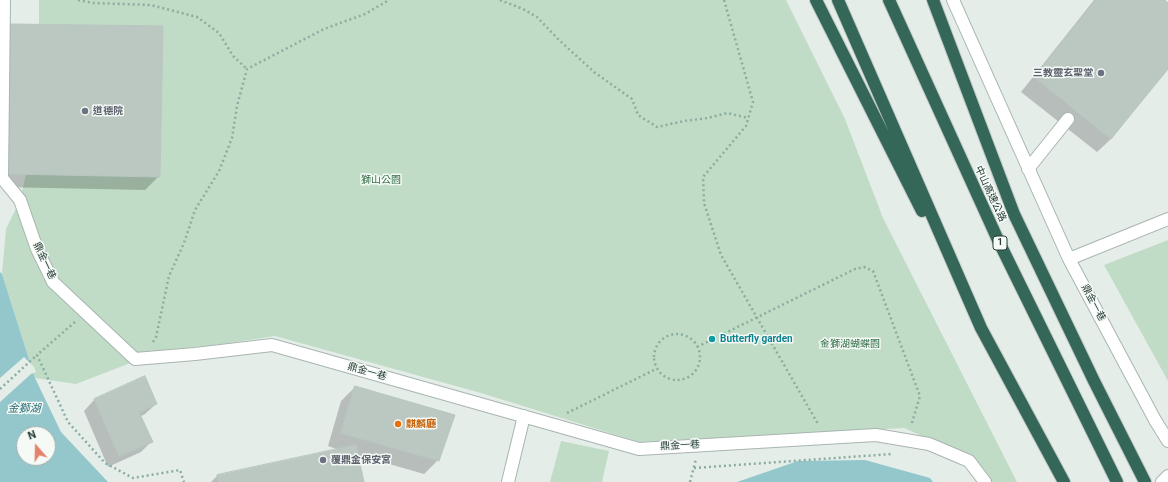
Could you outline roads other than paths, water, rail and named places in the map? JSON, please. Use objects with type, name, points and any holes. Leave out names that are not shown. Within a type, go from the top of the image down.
[{"type":"highway","points":[[816,0],[981,328],[1064,482]]},
{"type":"highway","points":[[838,0],[981,328]]},
{"type":"highway","name":"中山高速公路","points":[[889,0],[998,240],[1117,482]]},
{"type":"highway","points":[[933,0],[1014,214],[1094,381],[1145,482]]},
{"type":"street","name":"鼎金一巷","points":[[4,0],[2,178],[20,200],[37,249],[53,282],[135,359],[272,345],[639,449],[876,435],[929,444],[969,461],[985,482]]},
{"type":"street","name":"鼎金一巷","points":[[953,0],[1069,259],[1155,420],[1168,441]]},
{"type":"street","points":[[1028,169],[1068,119]]},
{"type":"street","points":[[1069,259],[1168,219]]},
{"type":"street","points":[[508,482],[524,416]]},
{"type":"street","points":[[1162,482],[1168,476]]},
{"type":"water","name":"金獅湖","points":[[0,272],[2,274],[35,378],[61,432],[108,482],[0,482]]},
{"type":"water","points":[[865,460],[930,478],[933,482],[737,482],[798,461]]},
{"type":"place","name":"三教靈玄聖堂","points":[[1101,73]]},
{"type":"place","name":"道德院","points":[[85,111]]},
{"type":"place","name":"Butterfly garden","points":[[712,339]]},
{"type":"place","name":"麒麟廳","points":[[398,424]]},
{"type":"place","name":"覆鼎金保安宮","points":[[323,460]]},
{"type":"park label","name":"獅山公園","points":[[381,180]]},
{"type":"park label","name":"金獅湖蝴蝶園","points":[[850,344]]}]
